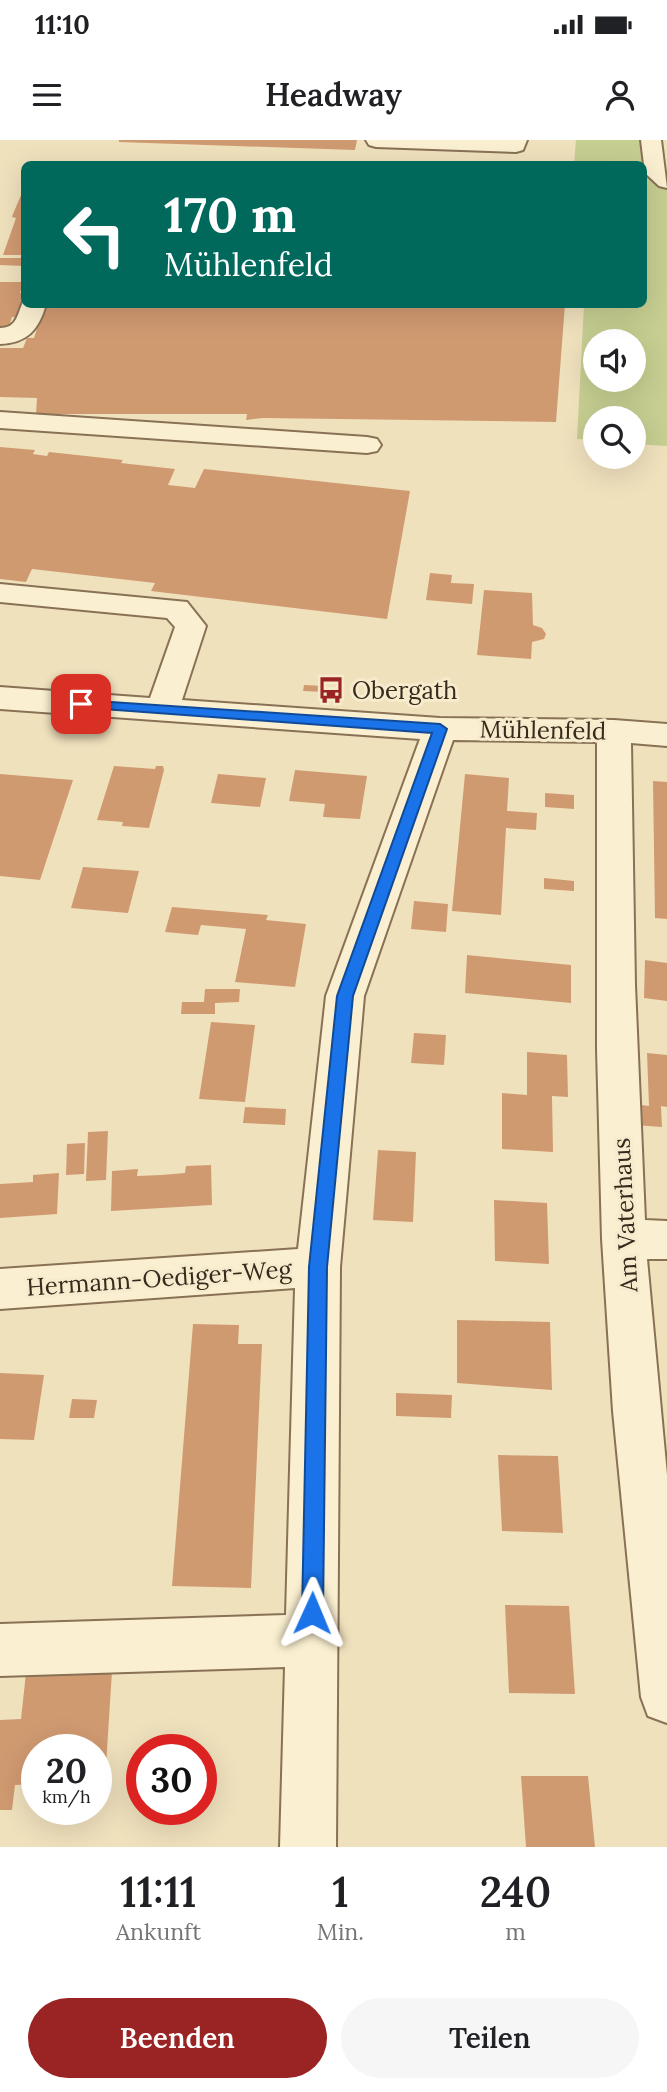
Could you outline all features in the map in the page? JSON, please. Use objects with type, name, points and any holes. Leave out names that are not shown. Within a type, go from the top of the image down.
[{"type":"street","points":[[376,141],[516,146],[517,140]]},
{"type":"street","points":[[651,140],[656,173],[667,181]]},
{"type":"street","points":[[0,336],[13,337],[26,328],[33,308]]},
{"type":"street","points":[[0,420],[367,445]]},
{"type":"street","points":[[0,593],[176,609],[191,626],[162,710]]},
{"type":"street","name":"Mühlenfeld","points":[[0,698],[440,729],[667,734]]},
{"type":"street","points":[[308,1847],[318,1267],[345,996],[440,729]]},
{"type":"street","name":"Am Vaterhaus","points":[[614,731],[614,946],[624,1239],[640,1461],[667,1697]]},
{"type":"street","points":[[624,1239],[667,1240]]},
{"type":"street","name":"Hermann-Oediger-Weg","points":[[0,1289],[318,1267]]},
{"type":"street","points":[[0,1650],[312,1640]]},
{"type":"green space","points":[[576,140],[640,140],[659,184],[667,187],[667,446],[646,445],[646,406],[583,406],[583,439],[577,439],[584,308],[647,308],[647,161],[574,161]]},
{"type":"building","points":[[119,140],[357,140],[355,150]]},
{"type":"building","points":[[21,195],[21,255],[3,255],[16,218],[12,217]]},
{"type":"building","points":[[0,258],[21,258],[21,266],[0,265]]},
{"type":"building","points":[[0,282],[21,282],[22,318],[12,317],[9,326],[0,330]]},
{"type":"building","points":[[44,308],[565,308],[556,422],[263,418],[246,420],[247,414],[36,414],[37,398],[0,397],[0,348],[23,348],[27,338],[34,338]]},
{"type":"building","points":[[0,447],[35,450],[33,454],[47,456],[49,452],[175,469],[168,485],[195,488],[204,469],[410,491],[387,619],[151,591],[155,583],[32,569],[26,582],[0,579]]},
{"type":"building","points":[[430,573],[452,575],[451,583],[474,584],[472,604],[426,600]]},
{"type":"building","points":[[484,590],[532,593],[533,625],[542,628],[546,634],[544,639],[532,642],[531,659],[477,655]]},
{"type":"building","points":[[304,685],[325,686],[324,692],[303,691]]},
{"type":"building","points":[[114,766],[155,769],[156,766],[163,766],[149,828],[122,826],[123,822],[97,820]]},
{"type":"building","points":[[295,770],[367,776],[360,819],[323,817],[325,804],[289,801]]},
{"type":"building","points":[[0,774],[73,780],[40,880],[0,876]]},
{"type":"building","points":[[218,774],[266,778],[260,807],[211,803]]},
{"type":"building","points":[[465,774],[509,778],[507,811],[537,813],[536,830],[506,828],[501,915],[452,911]]},
{"type":"building","points":[[653,781],[667,782],[667,919],[655,918]]},
{"type":"building","points":[[545,793],[574,795],[574,809],[545,807]]},
{"type":"building","points":[[83,867],[139,871],[128,913],[71,908]]},
{"type":"building","points":[[544,878],[574,881],[574,891],[544,889]]},
{"type":"building","points":[[414,901],[448,904],[446,932],[411,929]]},
{"type":"building","points":[[172,907],[268,915],[266,920],[306,924],[295,987],[235,982],[246,929],[201,925],[198,935],[165,932]]},
{"type":"building","points":[[467,955],[571,965],[571,1003],[465,993]]},
{"type":"building","points":[[645,960],[667,963],[667,1001],[644,998]]},
{"type":"building","points":[[205,989],[240,989],[239,1002],[215,1003],[215,1014],[181,1014],[182,1002],[204,1002]]},
{"type":"building","points":[[211,1022],[255,1025],[245,1102],[199,1099]]},
{"type":"building","points":[[414,1033],[446,1035],[444,1065],[411,1063]]},
{"type":"building","points":[[527,1052],[567,1055],[568,1097],[552,1096],[553,1152],[502,1149],[502,1093],[527,1095]]},
{"type":"building","points":[[647,1053],[667,1055],[667,1107],[661,1106],[662,1127],[634,1125],[634,1104],[649,1106]]},
{"type":"building","points":[[245,1107],[286,1109],[285,1125],[243,1123]]},
{"type":"building","points":[[108,1131],[106,1180],[86,1181],[88,1132]]},
{"type":"building","points":[[85,1143],[84,1174],[66,1175],[67,1144]]},
{"type":"building","points":[[378,1150],[416,1152],[413,1222],[373,1220]]},
{"type":"building","points":[[211,1165],[212,1205],[111,1211],[112,1171],[138,1169],[137,1176],[161,1175],[185,1173],[186,1166]]},
{"type":"building","points":[[59,1173],[57,1214],[0,1218],[0,1184],[33,1182],[33,1175]]},
{"type":"building","points":[[494,1200],[547,1203],[549,1264],[495,1261]]},
{"type":"building","points":[[457,1320],[550,1322],[552,1390],[457,1383]]},
{"type":"building","points":[[193,1324],[239,1325],[238,1344],[262,1344],[251,1588],[172,1586]]},
{"type":"building","points":[[0,1373],[44,1375],[34,1440],[0,1439]]},
{"type":"building","points":[[396,1393],[452,1395],[451,1418],[396,1416]]},
{"type":"building","points":[[72,1399],[97,1400],[94,1418],[69,1418]]},
{"type":"building","points":[[498,1455],[558,1456],[563,1533],[502,1531]]},
{"type":"building","points":[[505,1605],[569,1606],[575,1694],[509,1693]]},
{"type":"building","points":[[112,1671],[108,1734],[21,1734],[21,1785],[15,1785],[12,1810],[0,1810],[0,1720],[21,1719],[26,1673]]},
{"type":"building","points":[[521,1776],[588,1776],[595,1847],[526,1847]]},
{"type":"place","name":"Obergath","points":[[331,690]]},
{"type":"route","points":[[81,704],[440,729],[345,996],[318,1267],[312,1613]]}]
